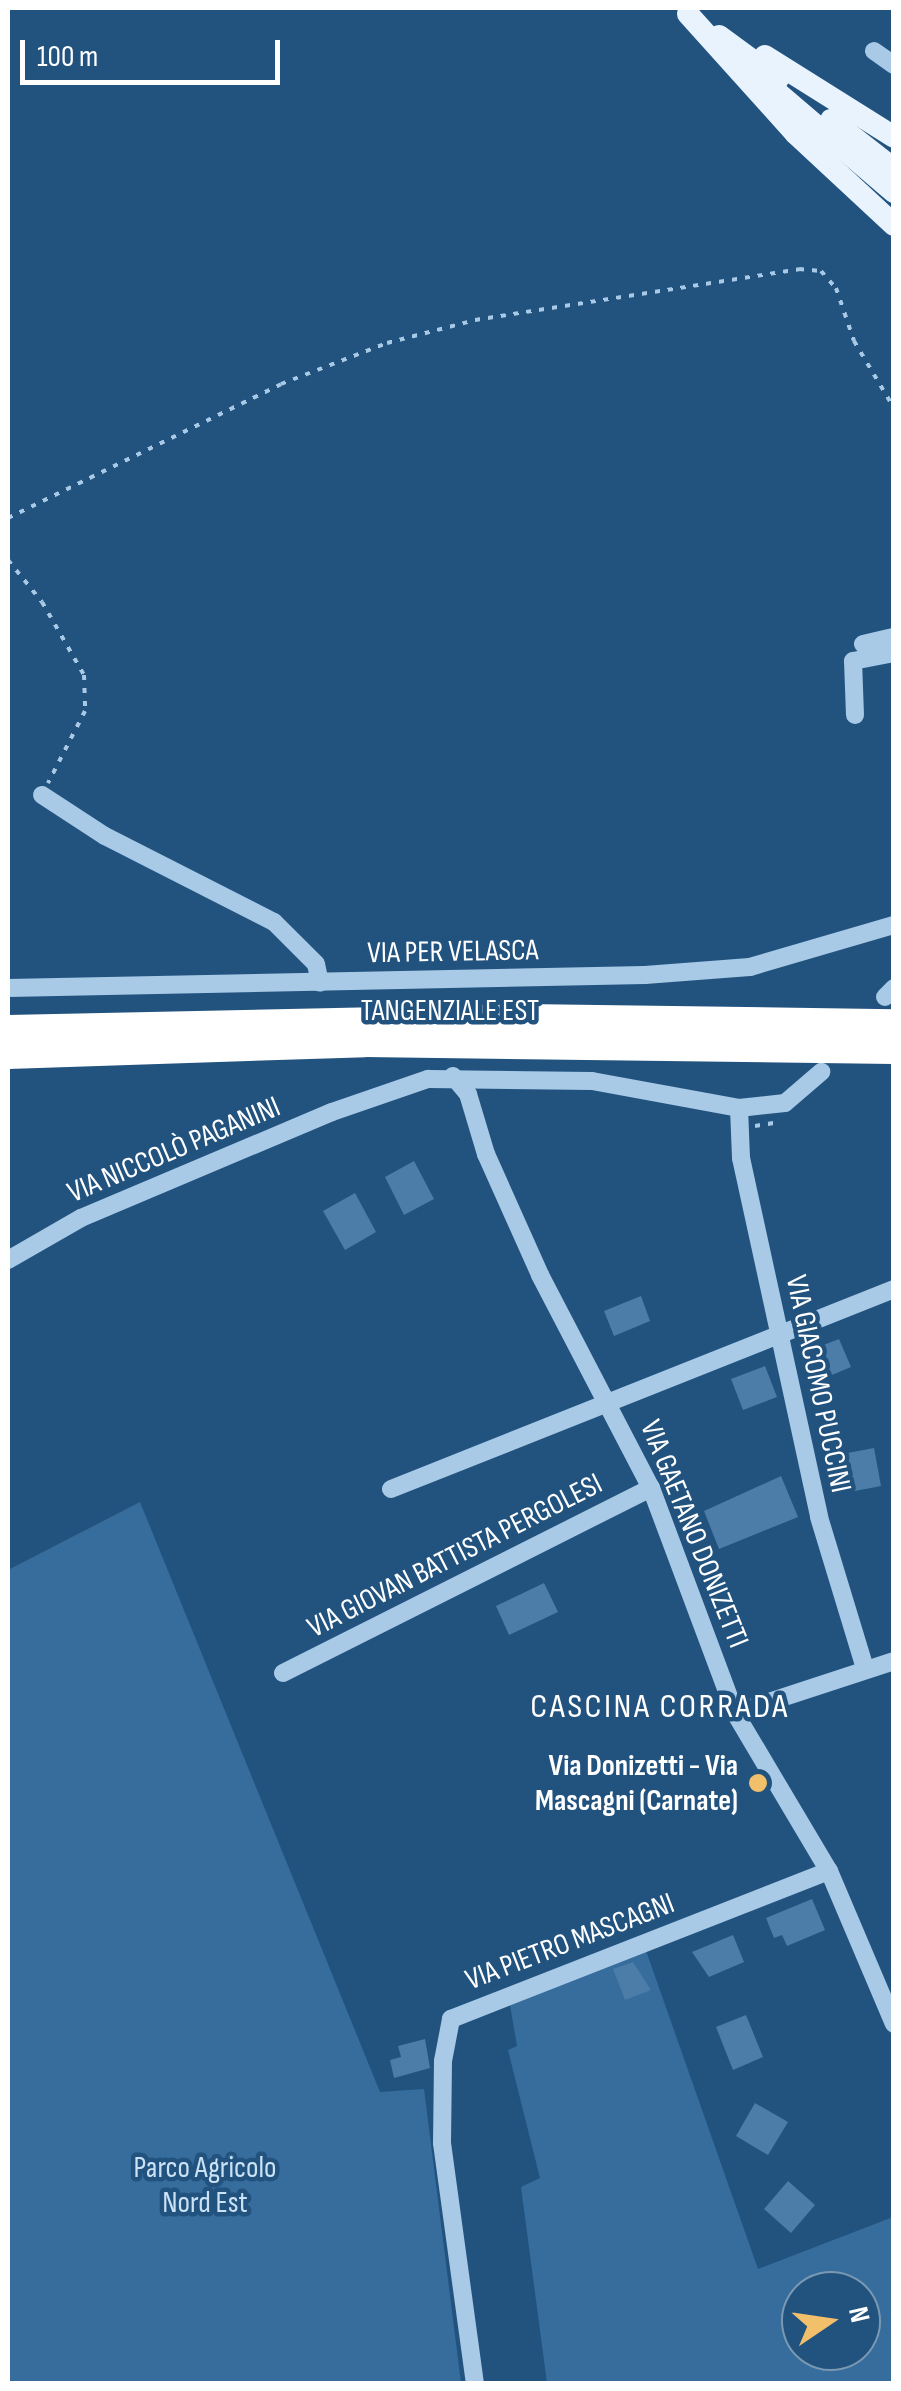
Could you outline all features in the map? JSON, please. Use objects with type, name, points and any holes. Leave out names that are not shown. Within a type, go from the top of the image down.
[{"type":"highway","name":"TANGENZIALE EST","points":[[8,1029],[524,1018],[891,1002]]},
{"type":"highway","name":"TANGENZIALE EST","points":[[8,1055],[365,1043],[894,1050]]},
{"type":"main road","points":[[684,11],[894,137]]},
{"type":"main road","points":[[684,11],[894,170]]},
{"type":"main road","points":[[684,11],[894,192]]},
{"type":"main road","points":[[684,11],[796,134],[894,225]]},
{"type":"street","points":[[874,51],[894,66]]},
{"type":"street","points":[[863,644],[894,637]]},
{"type":"street","points":[[856,715],[853,661],[894,653]]},
{"type":"street","points":[[42,794],[104,836],[274,922],[316,964],[320,983]]},
{"type":"street","name":"VIA PER VELASCA","points":[[8,988],[320,983],[750,967],[894,925]]},
{"type":"street","name":"VIA NICCOLÒ PAGANINI","points":[[8,1260],[82,1218],[367,1100],[463,1079],[533,1078],[629,1086],[739,1108],[785,1103],[822,1072]]},
{"type":"street","name":"VIA GAETANO DONIZETTI","points":[[463,1079],[540,1275],[610,1401],[651,1488],[735,1713],[828,1871],[894,2024]]},
{"type":"street","name":"VIA GIACOMO PUCCINI","points":[[739,1108],[740,1158],[819,1517],[866,1668]]},
{"type":"street","points":[[391,1489],[610,1401],[780,1339],[894,1290]]},
{"type":"street","name":"VIA GIOVAN BATTISTA PERGOLESI","points":[[283,1672],[651,1488]]},
{"type":"street","points":[[735,1713],[894,1661]]},
{"type":"street","name":"VIA PIETRO MASCAGNI","points":[[475,2384],[442,2143],[441,2084],[451,2018],[828,1871]]},
{"type":"path","points":[[8,518],[281,384],[387,342],[476,320],[799,268],[821,271],[836,288],[854,341],[894,408]]},
{"type":"path","points":[[8,560],[42,602],[84,675],[84,711],[42,794]]},
{"type":"green space","name":"Parco Agricolo Nord Est","points":[[140,1502],[380,2092],[424,2089],[461,2383],[8,2383],[8,1570]]},
{"type":"green space","points":[[644,1945],[758,2269],[893,2217],[893,2383],[547,2383],[521,2187],[540,2178],[508,2050],[517,2046],[509,1999]]},
{"type":"building","points":[[414,1161],[434,1199],[404,1215],[385,1177]]},
{"type":"building","points":[[355,1193],[376,1232],[345,1250],[323,1211]]},
{"type":"building","points":[[641,1296],[650,1321],[614,1336],[604,1311]]},
{"type":"building","points":[[839,1339],[851,1367],[820,1380],[808,1351]]},
{"type":"building","points":[[765,1366],[777,1397],[743,1410],[731,1379]]},
{"type":"building","points":[[874,1448],[881,1486],[850,1492],[842,1454]]},
{"type":"building","points":[[781,1476],[798,1517],[719,1549],[704,1511]]},
{"type":"building","points":[[544,1583],[558,1612],[509,1635],[496,1606]]},
{"type":"building","points":[[812,1899],[825,1930],[787,1946],[782,1935],[774,1938],[766,1918]]},
{"type":"building","points":[[733,1935],[744,1962],[709,1977],[692,1952]]},
{"type":"building","points":[[633,1962],[651,1990],[625,2000],[613,1969]]},
{"type":"building","points":[[746,2015],[763,2057],[733,2070],[716,2027]]},
{"type":"building","points":[[425,2039],[430,2068],[394,2078],[390,2060],[401,2057],[398,2046]]},
{"type":"building","points":[[755,2103],[788,2122],[768,2155],[736,2136]]},
{"type":"building","points":[[788,2181],[815,2205],[791,2233],[764,2209]]},
{"type":"place","name":"Via Donizetti - Via Mascagni (Carnate)","points":[[758,1783]]},
{"type":"district","name":"CASCINA CORRADA","points":[[660,1707]]}]
